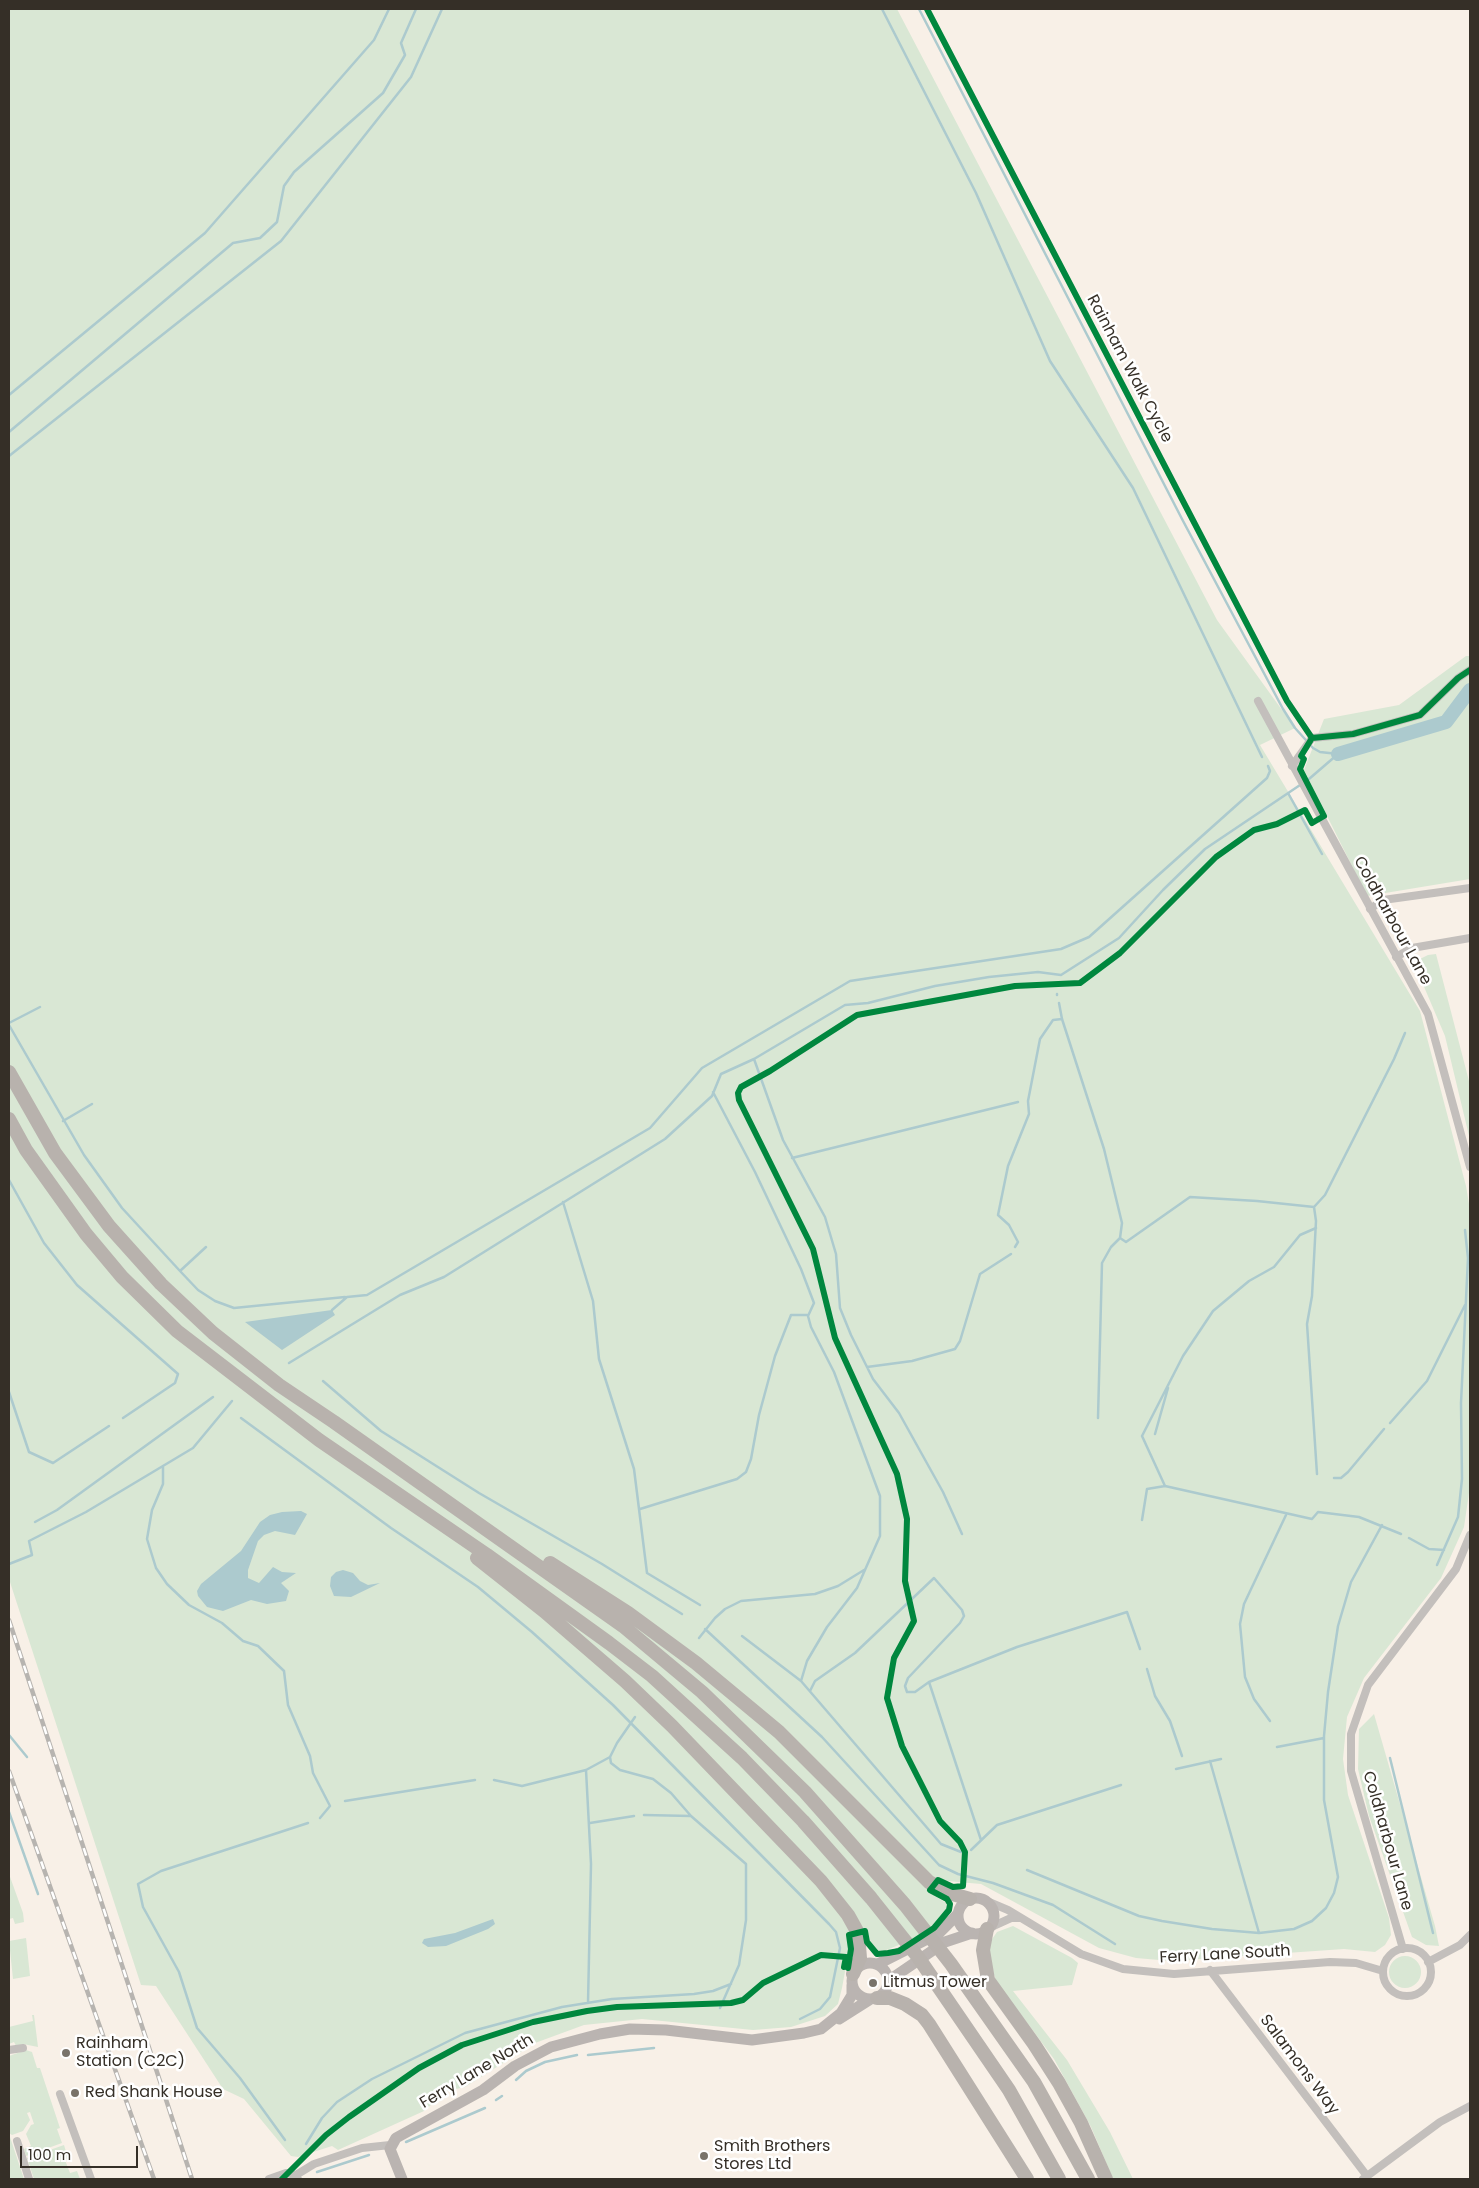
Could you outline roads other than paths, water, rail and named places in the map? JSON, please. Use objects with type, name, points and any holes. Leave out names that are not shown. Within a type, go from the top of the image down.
[{"type":"highway","points":[[9,1072],[56,1153],[109,1226],[161,1284],[213,1333],[279,1386],[471,1518],[623,1626],[702,1692],[759,1745],[843,1834],[905,1905],[962,1980],[1034,2082],[1088,2179]]},
{"type":"highway","points":[[9,1118],[26,1150],[86,1234],[122,1276],[177,1331],[319,1440],[609,1642],[652,1676],[742,1758],[803,1821],[871,1898],[918,1957],[1009,2090],[1059,2179]]},
{"type":"highway","points":[[431,1517],[481,1562],[544,1611],[625,1681],[672,1726],[821,1881],[848,1915],[858,1933],[860,1958],[852,1980]]},
{"type":"highway","points":[[471,1518],[586,1585],[696,1663],[779,1732],[929,1882],[949,1893],[976,1899]]},
{"type":"highway","points":[[988,1928],[983,1950],[988,1980],[1034,2044],[1059,2083],[1081,2123],[1106,2179]]},
{"type":"highway","points":[[873,1999],[890,1998],[905,2004],[922,2015],[1027,2179]]},
{"type":"street","points":[[1292,766],[1309,742],[1318,737],[1353,734],[1420,715],[1458,678],[1470,670]]},
{"type":"street","name":"Coldharbour Lane","points":[[1258,701],[1308,797],[1428,1014],[1470,1167]]},
{"type":"street","points":[[1370,909],[1383,900],[1470,888]]},
{"type":"street","points":[[1396,957],[1412,948],[1470,938]]},
{"type":"street","name":"Coldharbour Lane","points":[[1403,1949],[1351,1771],[1351,1734],[1368,1685],[1456,1570],[1470,1535]]},
{"type":"street","points":[[878,1964],[885,1971],[888,1981],[886,1991],[873,1999],[858,1996],[852,1980],[861,1965],[866,1963],[878,1964],[939,1933],[958,1914],[962,1905],[976,1899],[987,1901],[994,1917],[988,1928]]},
{"type":"street","name":"Ferry Lane South","points":[[976,1899],[1021,1918],[1081,1954],[1123,1969],[1174,1974],[1330,1962],[1356,1963],[1383,1971]]},
{"type":"street","points":[[958,1914],[963,1928],[972,1933]]},
{"type":"street","points":[[888,1981],[946,1942],[1011,1918],[1021,1918]]},
{"type":"street","points":[[1428,1962],[1460,1945],[1470,1935]]},
{"type":"street","points":[[1403,1949],[1418,1952],[1428,1962],[1430,1970],[1427,1985],[1415,1995],[1407,1996],[1393,1992],[1384,1979],[1383,1971],[1389,1956],[1403,1949]]},
{"type":"street","name":"Salamons Way","points":[[1210,1970],[1365,2178]]},
{"type":"street","name":"Ferry Lane North","points":[[390,2145],[396,2138],[483,2090],[532,2056],[582,2038],[630,2029],[649,2029],[752,2040],[804,2033],[821,2029],[832,2021],[846,2006],[852,1994],[852,1980]]},
{"type":"street","name":"Ferry Lane North","points":[[832,2021],[841,2019],[873,1999]]},
{"type":"street","points":[[9,2050],[23,2048]]},
{"type":"street","points":[[60,2094],[91,2179]]},
{"type":"street","points":[[1365,2178],[1440,2122],[1470,2106]]},
{"type":"street","points":[[17,2141],[29,2179]]},
{"type":"street","points":[[269,2179],[286,2173],[297,2177],[314,2164],[362,2148],[390,2145],[391,2154],[402,2179]]},
{"type":"water","points":[[332,1310],[335,1315],[282,1350],[245,1322]]},
{"type":"water","points":[[301,1511],[307,1514],[295,1535],[275,1531],[264,1535],[258,1541],[248,1570],[248,1578],[259,1583],[273,1567],[282,1572],[296,1573],[281,1583],[289,1591],[286,1601],[267,1604],[251,1600],[223,1611],[207,1607],[198,1596],[197,1591],[201,1584],[241,1551],[260,1522],[270,1515]]},
{"type":"water","points":[[343,1570],[353,1573],[360,1581],[368,1585],[380,1583],[351,1597],[334,1596],[330,1586],[331,1577],[336,1572]]},
{"type":"water","points":[[493,1919],[495,1924],[488,1929],[446,1946],[428,1947],[422,1943],[424,1939],[455,1933]]},
{"type":"waterway","points":[[9,395],[205,233],[374,40],[389,9]]},
{"type":"waterway","points":[[9,432],[233,243],[260,238],[277,222],[284,186],[294,172],[383,93],[405,55],[401,43],[416,9]]},
{"type":"waterway","points":[[9,456],[281,241],[411,77],[442,9]]},
{"type":"waterway","points":[[882,9],[976,193],[1050,361],[1133,488],[1262,757]]},
{"type":"waterway","points":[[919,9],[1182,519],[1283,709],[1295,728],[1313,748],[1320,752],[1338,754]]},
{"type":"waterway","points":[[1338,754],[1446,722],[1470,690]]},
{"type":"waterway","points":[[289,1363],[400,1295],[444,1277],[665,1139],[712,1096],[721,1074],[754,1059],[845,1005],[868,1003],[935,986],[989,977],[1038,972],[1061,975],[1119,938],[1163,890],[1205,849],[1309,779],[1338,754]]},
{"type":"waterway","points":[[332,1310],[347,1297],[367,1295],[650,1128],[702,1068],[850,981],[1061,949],[1089,937],[1267,778],[1270,771],[1268,766]]},
{"type":"waterway","points":[[1288,793],[1322,854]]},
{"type":"waterway","points":[[1059,1003],[1062,1019],[1104,1149],[1122,1223],[1120,1238],[1111,1247],[1102,1263],[1098,1418]]},
{"type":"waterway","points":[[9,1023],[40,1007]]},
{"type":"waterway","points":[[1015,1247],[1018,1242],[1009,1225],[998,1215],[1008,1166],[1029,1114],[1028,1101],[1040,1039],[1053,1020],[1062,1019]]},
{"type":"waterway","points":[[9,1025],[84,1155],[122,1208],[180,1271]]},
{"type":"waterway","points":[[1120,1238],[1126,1242],[1190,1197],[1314,1207],[1325,1195],[1394,1059],[1405,1033]]},
{"type":"waterway","points":[[754,1059],[783,1140],[825,1217],[836,1254],[840,1308],[851,1335],[873,1379],[899,1413],[943,1492],[962,1534]]},
{"type":"waterway","points":[[713,1092],[755,1172],[801,1269],[814,1303],[808,1316],[811,1327],[834,1372],[880,1496],[880,1536],[857,1588],[827,1627],[807,1661],[801,1681]]},
{"type":"waterway","points":[[792,1158],[1018,1102]]},
{"type":"waterway","points":[[63,1121],[92,1104]]},
{"type":"waterway","points":[[9,1180],[44,1243],[77,1285],[178,1374],[175,1383],[123,1418]]},
{"type":"waterway","points":[[563,1202],[593,1301],[599,1359],[634,1469],[647,1573],[700,1605]]},
{"type":"waterway","points":[[1314,1207],[1316,1221],[1312,1296],[1307,1324],[1317,1474]]},
{"type":"waterway","points":[[1165,1486],[1142,1436],[1183,1356],[1213,1311],[1249,1281],[1274,1267],[1300,1235],[1316,1228]]},
{"type":"waterway","points":[[1437,1565],[1458,1517],[1462,1479],[1461,1403],[1468,1258],[1465,1230]]},
{"type":"waterway","points":[[206,1247],[180,1271],[198,1290],[215,1301],[234,1308],[345,1297]]},
{"type":"waterway","points":[[867,1367],[912,1361],[955,1349],[960,1341],[980,1274],[1011,1254]]},
{"type":"waterway","points":[[1390,1423],[1427,1381],[1465,1305]]},
{"type":"waterway","points":[[640,1509],[737,1479],[746,1472],[751,1459],[759,1415],[775,1356],[791,1315],[807,1315]]},
{"type":"waterway","points":[[323,1381],[381,1431],[479,1493],[602,1564],[682,1614]]},
{"type":"waterway","points":[[1155,1434],[1168,1388]]},
{"type":"waterway","points":[[9,1392],[29,1452],[53,1463],[109,1426]]},
{"type":"waterway","points":[[35,1522],[57,1510],[213,1397]]},
{"type":"waterway","points":[[9,1564],[32,1555],[29,1541],[86,1512],[193,1448],[232,1401]]},
{"type":"waterway","points":[[241,1418],[391,1528],[478,1587],[532,1632],[613,1705],[829,1924],[836,1932],[840,1948],[830,1997],[820,2009],[800,2019]]},
{"type":"waterway","points":[[1334,1478],[1341,1478],[1348,1472],[1384,1429]]},
{"type":"waterway","points":[[163,1467],[163,1484],[152,1510],[147,1539],[156,1568],[167,1584],[189,1605],[222,1623],[243,1641],[258,1646],[284,1671],[288,1705],[310,1756],[313,1773],[330,1806],[320,1818]]},
{"type":"waterway","points":[[1142,1520],[1147,1489],[1165,1486],[1312,1519],[1318,1512],[1359,1517],[1401,1534]]},
{"type":"waterway","points":[[1270,1721],[1254,1699],[1245,1677],[1240,1624],[1244,1604],[1286,1515]]},
{"type":"waterway","points":[[1027,1870],[1139,1916],[1212,1929],[1259,1933],[1294,1929],[1312,1921],[1326,1908],[1334,1893],[1338,1877],[1324,1800],[1324,1736],[1328,1692],[1338,1626],[1351,1582],[1382,1525]]},
{"type":"waterway","points":[[1409,1538],[1429,1549],[1444,1550]]},
{"type":"waterway","points":[[699,1638],[725,1609],[741,1601],[815,1594],[838,1586],[864,1570]]},
{"type":"waterway","points":[[810,1691],[815,1681],[855,1653],[934,1578],[962,1610],[964,1616],[960,1623],[908,1678],[905,1686],[907,1692],[915,1692],[929,1682],[1017,1647],[1127,1612],[1140,1649]]},
{"type":"waterway","points":[[705,1629],[822,1737],[939,1865],[958,1874],[993,1883],[1053,1905],[1115,1944]]},
{"type":"waterway","points":[[742,1636],[801,1681],[941,1844],[961,1852]]},
{"type":"waterway","points":[[1147,1669],[1155,1696],[1170,1721],[1182,1756]]},
{"type":"waterway","points":[[929,1682],[981,1840]]},
{"type":"waterway","points":[[635,1717],[617,1743],[610,1757],[611,1763],[620,1770],[653,1779],[671,1793],[691,1816],[746,1864],[746,1920],[739,1965],[720,2008]]},
{"type":"waterway","points":[[9,1735],[27,1757]]},
{"type":"waterway","points":[[1277,1747],[1324,1738]]},
{"type":"waterway","points":[[494,1780],[522,1786],[586,1770],[610,1757]]},
{"type":"waterway","points":[[1390,1758],[1433,1933]]},
{"type":"waterway","points":[[1176,1769],[1221,1759]]},
{"type":"waterway","points":[[1210,1761],[1259,1933]]},
{"type":"waterway","points":[[586,1770],[591,1864],[588,2003]]},
{"type":"waterway","points":[[345,1801],[475,1780]]},
{"type":"waterway","points":[[971,1850],[997,1825],[1121,1785]]},
{"type":"waterway","points":[[9,1812],[38,1894]]},
{"type":"waterway","points":[[644,1815],[691,1816]]},
{"type":"waterway","points":[[590,1823],[634,1816]]},
{"type":"waterway","points":[[285,2140],[240,2078],[197,2028],[179,1972],[143,1907],[138,1884],[161,1871],[308,1823]]},
{"type":"waterway","points":[[306,2144],[322,2118],[337,2102],[372,2079],[465,2033],[562,2007],[612,1999],[694,1994],[713,1991],[731,1984]]},
{"type":"waterway","points":[[588,2055],[654,2048]]},
{"type":"waterway","points":[[516,2080],[526,2071],[545,2062],[577,2055]]},
{"type":"waterway","points":[[496,2100],[502,2096]]},
{"type":"waterway","points":[[406,2142],[485,2108]]},
{"type":"waterway","points":[[317,2172],[369,2155]]},
{"type":"railway","points":[[9,1620],[192,2179]]},
{"type":"railway","points":[[9,1771],[154,2179]]},
{"type":"place","name":"Litmus Tower","points":[[873,1983]]},
{"type":"place","name":"Rainham Station (C2C)","points":[[66,2053]]},
{"type":"place","name":"Red Shank House","points":[[75,2093]]},
{"type":"place","name":"Smith Brothers Stores Ltd","points":[[704,2156]]}]
